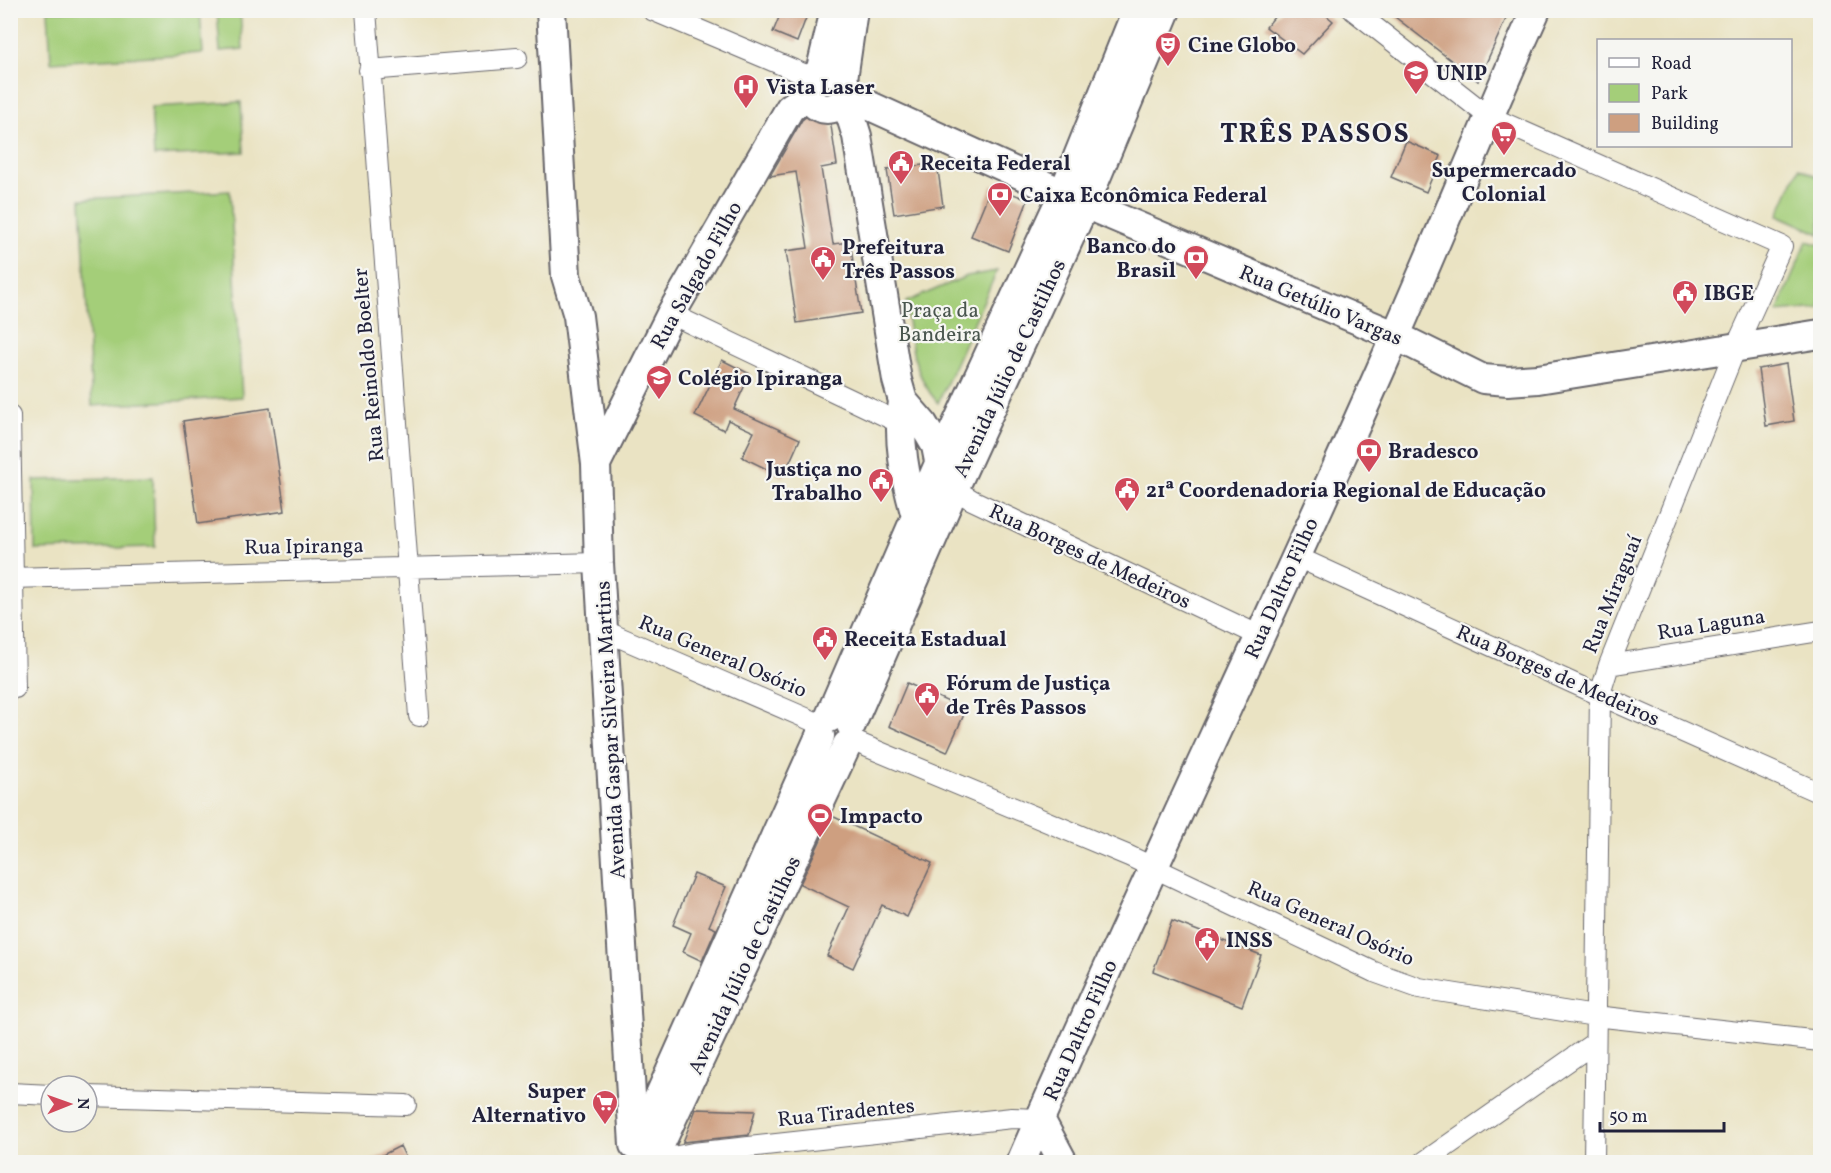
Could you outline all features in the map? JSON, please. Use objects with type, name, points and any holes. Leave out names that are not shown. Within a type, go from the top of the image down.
[{"type":"street","name":"Rua Reinoldo Boelter","points":[[366,10],[419,716]]},
{"type":"street","name":"Avenida Gaspar Silveira Martins","points":[[551,10],[566,276],[578,316],[596,464],[599,563],[645,1154]]},
{"type":"street","name":"Avenida Gaspar Silveira Martins","points":[[569,10],[586,286],[578,316]]},
{"type":"street","name":"Rua Getúlio Vargas","points":[[652,10],[829,86],[1074,199],[1396,336],[1483,379],[1508,381],[1538,379],[1821,334]]},
{"type":"street","points":[[835,10],[829,86],[857,136],[902,412],[905,476],[916,516]]},
{"type":"street","points":[[829,86],[854,10]]},
{"type":"street","name":"Avenida Júlio de Castilhos","points":[[645,1154],[837,732],[954,489],[1074,199],[1137,10]]},
{"type":"street","name":"Avenida Júlio de Castilhos","points":[[837,732],[916,516],[939,464],[1074,199],[1166,10]]},
{"type":"street","points":[[1353,10],[1488,116]]},
{"type":"street","name":"Rua Daltro Filho","points":[[1021,1162],[1396,336],[1488,116],[1536,10]]},
{"type":"street","points":[[369,70],[518,58]]},
{"type":"street","name":"Rua Salgado Filho","points":[[596,464],[671,314],[790,108],[829,86]]},
{"type":"street","name":"Rua Miraguaí","points":[[1488,116],[1782,246],[1736,347],[1609,665],[1600,694],[1594,1162]]},
{"type":"street","points":[[671,314],[902,412],[923,424],[936,447],[944,480],[954,489]]},
{"type":"street","points":[[10,416],[15,688]]},
{"type":"street","name":"Rua Borges de Medeiros","points":[[954,489],[972,500],[1260,636]]},
{"type":"street","name":"Rua Borges de Medeiros","points":[[1295,556],[1821,793]]},
{"type":"street","name":"Rua Ipiranga","points":[[12,578],[599,563]]},
{"type":"street","name":"Rua General Osório","points":[[605,631],[1154,867],[1374,972],[1419,988],[1595,1016],[1821,1041]]},
{"type":"street","name":"Rua Laguna","points":[[1609,665],[1821,631]]},
{"type":"street","points":[[1424,1162],[1594,1043]]},
{"type":"street","points":[[10,1093],[39,1094]]},
{"type":"street","points":[[99,1096],[406,1105]]},
{"type":"street","name":"Rua Tiradentes","points":[[645,1154],[693,1153],[1000,1119],[1040,1119]]},
{"type":"street","points":[[1040,1119],[1064,1162]]},
{"type":"green space","points":[[48,11],[200,11],[203,53],[51,62]]},
{"type":"green space","points":[[217,11],[240,11],[243,49],[220,51]]},
{"type":"green space","points":[[241,102],[244,152],[154,156],[151,107]]},
{"type":"green space","points":[[1799,168],[1820,178],[1820,234],[1778,215]]},
{"type":"green space","points":[[230,191],[242,397],[92,406],[81,199]]},
{"type":"green space","points":[[1807,241],[1820,245],[1820,308],[1777,312]]},
{"type":"green space","name":"Praça da Bandeira","points":[[997,271],[938,403],[929,392],[914,356],[906,302],[967,276]]},
{"type":"green space","points":[[153,477],[155,547],[35,550],[34,480]]},
{"type":"building","points":[[782,10],[809,10],[797,42],[773,32]]},
{"type":"building","points":[[1280,10],[1320,10],[1333,21],[1302,54],[1266,27]]},
{"type":"building","points":[[1386,10],[1510,10],[1478,81]]},
{"type":"building","name":"Prefeitura Três Passos","points":[[829,113],[837,165],[821,168],[833,244],[850,242],[861,313],[797,323],[786,251],[808,248],[796,172],[770,176],[802,120],[806,117]]},
{"type":"building","points":[[1406,141],[1441,156],[1426,192],[1391,177]]},
{"type":"building","name":"Receita Federal","points":[[937,163],[943,206],[894,214],[887,170]]},
{"type":"building","name":"Caixa Econômica Federal","points":[[992,185],[1028,200],[1008,251],[971,236]]},
{"type":"building","points":[[722,360],[750,374],[734,409],[800,439],[783,477],[742,457],[754,432],[728,420],[724,430],[695,416]]},
{"type":"building","points":[[1786,364],[1794,421],[1766,426],[1758,369]]},
{"type":"building","points":[[270,408],[285,511],[198,524],[183,421]]},
{"type":"building","name":"Fórum de Justiça de Três Passos","points":[[907,683],[966,710],[947,752],[889,726]]},
{"type":"building","points":[[832,816],[932,863],[907,917],[882,905],[853,968],[827,956],[849,907],[800,884]]},
{"type":"building","points":[[694,874],[726,887],[709,926],[716,929],[702,961],[683,952],[691,933],[673,925]]},
{"type":"building","name":"INSS","points":[[1172,921],[1261,955],[1242,1006],[1153,971]]},
{"type":"building","points":[[696,1109],[755,1111],[749,1135],[683,1142]]},
{"type":"building","points":[[400,1146],[408,1162],[369,1162]]},
{"type":"place","name":"Cine Globo","points":[[1168,68]]},
{"type":"place","name":"UNIP","points":[[1416,96]]},
{"type":"place","name":"Vista Laser","points":[[746,110]]},
{"type":"place","name":"Supermercado Colonial","points":[[1504,157]]},
{"type":"place","name":"Receita Federal","points":[[901,186]]},
{"type":"place","name":"Caixa Econômica Federal","points":[[1000,218]]},
{"type":"place","name":"Banco do Brasil","points":[[1196,281]]},
{"type":"place","name":"Prefeitura Três Passos","points":[[823,282]]},
{"type":"place","name":"IBGE","points":[[1685,316]]},
{"type":"place","name":"Colégio Ipiranga","points":[[659,401]]},
{"type":"place","name":"Bradesco","points":[[1369,474]]},
{"type":"place","name":"Justiça no Trabalho","points":[[881,504]]},
{"type":"place","name":"21ª Coordenadoria Regional de Educação","points":[[1127,513]]},
{"type":"place","name":"Receita Estadual","points":[[825,662]]},
{"type":"place","name":"Fórum de Justiça de Três Passos","points":[[927,718]]},
{"type":"place","name":"Impacto","points":[[820,839]]},
{"type":"place","name":"INSS","points":[[1207,963]]},
{"type":"place","name":"Super Alternativo","points":[[605,1126]]},
{"type":"district","name":"TRÊS PASSOS","points":[[1315,133]]}]
